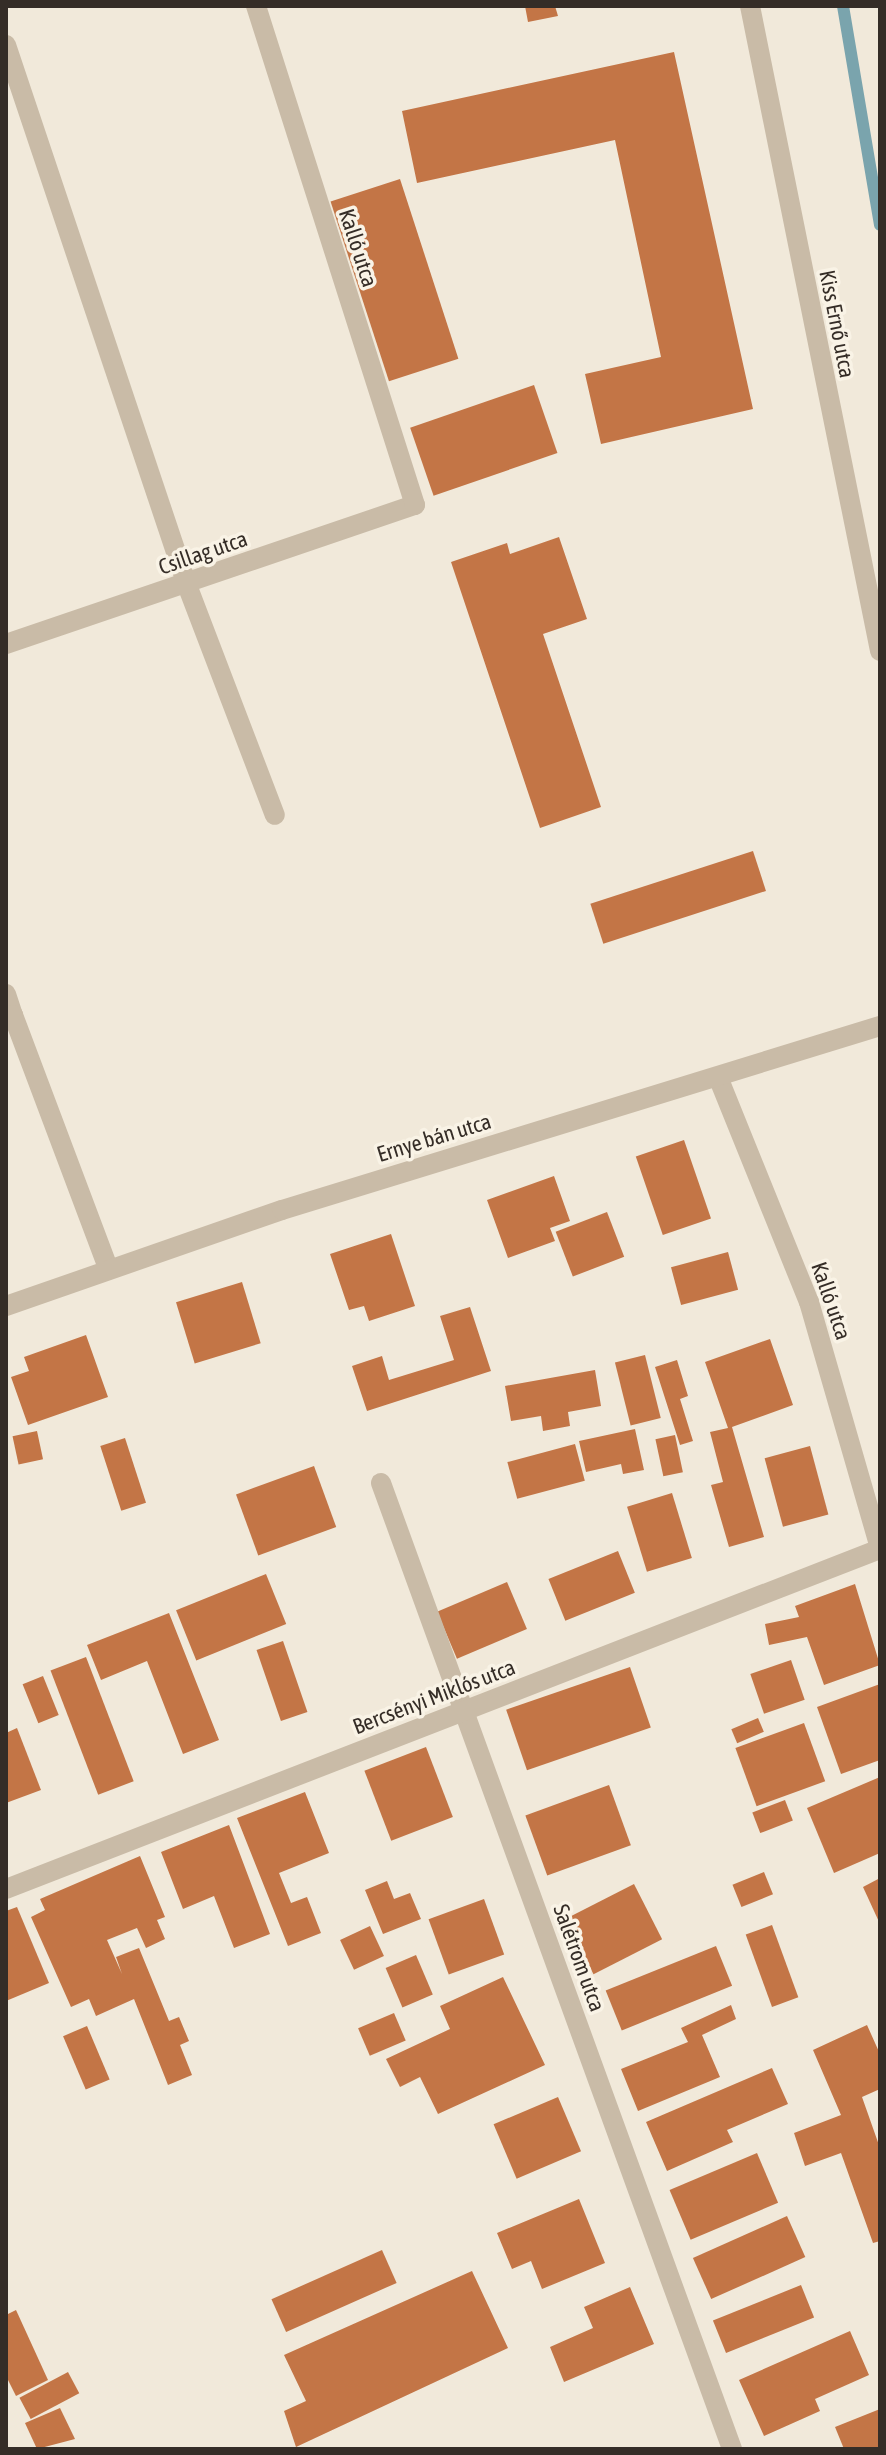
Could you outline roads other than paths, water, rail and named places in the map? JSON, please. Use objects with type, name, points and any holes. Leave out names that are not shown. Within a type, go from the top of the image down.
[{"type":"street","name":"Kalló utca","points":[[256,6],[415,505]]},
{"type":"street","name":"Kiss Ernő utca","points":[[750,6],[880,651]]},
{"type":"street","points":[[6,45],[187,585],[275,815]]},
{"type":"street","name":"Csillag utca","points":[[6,644],[415,505]]},
{"type":"street","points":[[6,994],[9,1016],[109,1270]]},
{"type":"street","name":"Ernye bán utca","points":[[6,1306],[282,1210],[880,1026]]},
{"type":"street","name":"Kalló utca","points":[[718,1077],[809,1302],[880,1549]]},
{"type":"street","name":"Salétrom utca","points":[[381,1483],[732,2449]]},
{"type":"street","name":"Bercsényi Miklós utca","points":[[6,1889],[880,1549]]},
{"type":"waterway","points":[[843,6],[880,225]]}]
